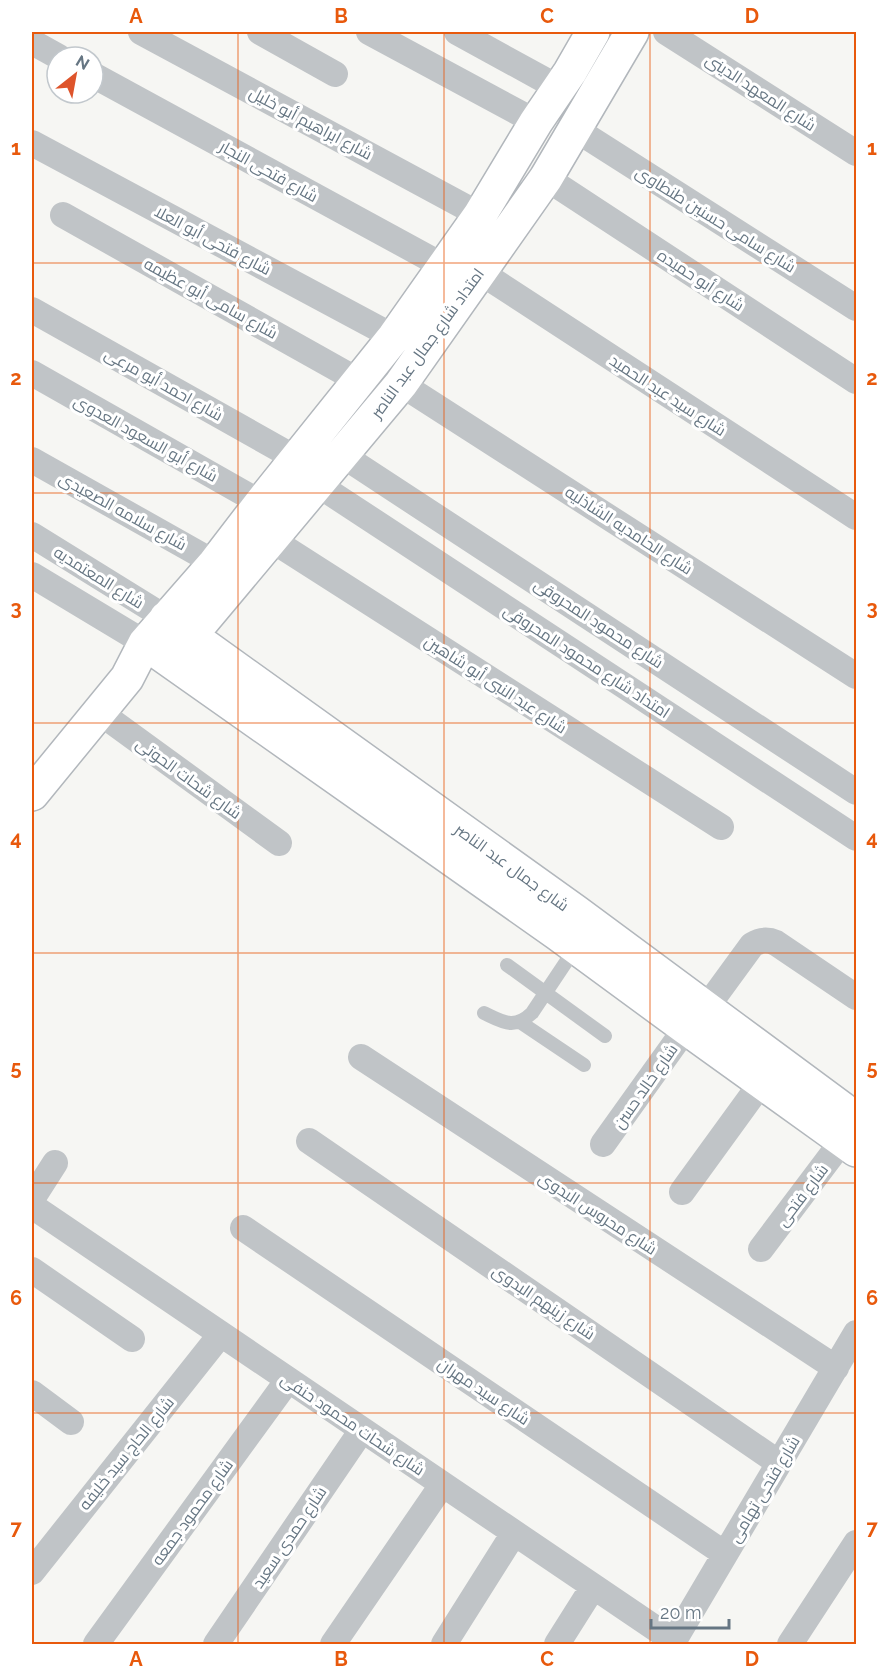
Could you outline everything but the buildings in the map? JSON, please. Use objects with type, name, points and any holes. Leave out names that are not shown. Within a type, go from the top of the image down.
[{"type":"street","name":"شارع ابراهيم أبو خليل","points":[[141,32],[480,215]]},
{"type":"street","points":[[260,32],[335,74]]},
{"type":"street","points":[[369,32],[536,122]]},
{"type":"street","points":[[457,32],[560,88]]},
{"type":"street","name":"امتداد شارع جمال عبد الناصر","points":[[178,627],[214,563],[394,337],[445,267],[480,215],[536,122],[560,88],[593,32]]},
{"type":"street","name":"امتداد شارع جمال عبد الناصر","points":[[157,652],[178,627],[272,540],[401,384],[546,178],[633,32]]},
{"type":"street","name":"شارع المعهد الدينى","points":[[666,32],[856,153]]},
{"type":"street","name":"شارع فتحى النجار","points":[[105,82],[445,267]]},
{"type":"street","name":"شارع سامى حسنين طنطاوى","points":[[574,129],[856,308]]},
{"type":"street","name":"شارع فتحى أبو العلا","points":[[32,143],[394,337]]},
{"type":"street","name":"شارع أبو حميده","points":[[546,178],[856,381]]},
{"type":"street","name":"شارع سامى أبو عظيمه","points":[[63,215],[359,381]]},
{"type":"street","name":"شارع سيد عبد الحميد","points":[[480,272],[856,517]]},
{"type":"street","name":"شارع احمد أبو مرعى","points":[[32,310],[297,459]]},
{"type":"street","name":"شارع أبو السعود العدوى","points":[[32,373],[261,503]]},
{"type":"street","name":"شارع الحامديه الشاذليه","points":[[401,384],[856,676]]},
{"type":"street","name":"شارع محمود المحروقى","points":[[342,454],[856,792]]},
{"type":"street","name":"شارع سلامه الصعيدى","points":[[32,460],[214,563]]},
{"type":"street","name":"امتداد شارع محمود المحروقى","points":[[317,484],[856,838]]},
{"type":"street","name":"شارع المعتمديه","points":[[32,535],[178,627]]},
{"type":"street","name":"شارع عبد النبى أبو شاهين","points":[[272,540],[721,828]]},
{"type":"street","name":"شارع المعتمديه","points":[[32,575],[157,652]]},
{"type":"street","name":"شارع جمال عبد الناصر","points":[[178,627],[570,931]]},
{"type":"street","points":[[32,794],[127,678],[157,652]]},
{"type":"street","name":"شارع جمال عبد الناصر","points":[[157,652],[696,1018],[852,1136]]},
{"type":"street","name":"شارع شحات الحوتى","points":[[99,712],[279,843]]},
{"type":"street","name":"شارع خالد حسن","points":[[603,1144],[696,1018],[752,945],[758,941],[766,940],[776,943],[856,996]]},
{"type":"street","name":"شارع جمال عبد الناصر","points":[[696,1018],[762,1082],[852,1136]]},
{"type":"street","name":"شارع محروس البدوى","points":[[361,1057],[836,1368]]},
{"type":"street","points":[[682,1192],[762,1082]]},
{"type":"street","name":"شارع فتحى","points":[[761,1249],[852,1136]]},
{"type":"street","name":"شارع زينهم البدوى","points":[[309,1141],[779,1463]]},
{"type":"street","points":[[32,1199],[55,1163]]},
{"type":"street","name":"شارع شحات محمود حنفى","points":[[32,1206],[673,1643]]},
{"type":"street","name":"شارع سيد مهران","points":[[243,1228],[726,1554]]},
{"type":"street","points":[[32,1270],[132,1339]]},
{"type":"street","name":"شارع فتحى تهامى","points":[[673,1643],[856,1333]]},
{"type":"street","name":"شارع الحاج سيد خليفه","points":[[32,1572],[221,1334]]},
{"type":"street","name":"شارع محمود جمعه","points":[[96,1644],[288,1380]]},
{"type":"street","points":[[32,1393],[71,1422]]},
{"type":"street","name":"شارع حمدى سعيد","points":[[216,1644],[362,1430]]},
{"type":"street","points":[[333,1644],[442,1485]]},
{"type":"street","points":[[444,1644],[514,1533]]},
{"type":"street","points":[[790,1644],[856,1543]]},
{"type":"street","points":[[557,1644],[593,1587]]},
{"type":"lane","points":[[484,1013],[506,1023],[520,1022],[532,1013],[545,993],[570,931]]},
{"type":"lane","points":[[507,965],[605,1036]]},
{"type":"lane","points":[[520,1022],[584,1065]]}]
